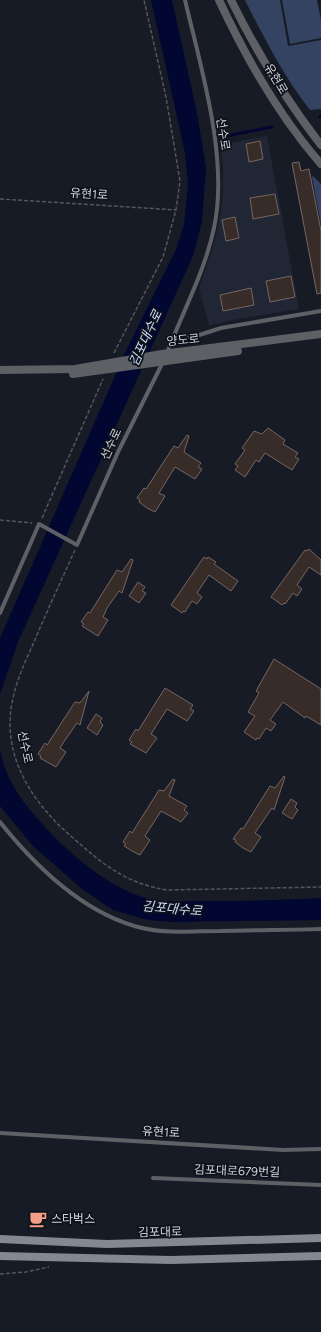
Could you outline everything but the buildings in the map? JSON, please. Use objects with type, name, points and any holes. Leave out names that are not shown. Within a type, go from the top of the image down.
[{"type":"main road","name":"김포대로","points":[[0,1239],[107,1244],[321,1238]]},
{"type":"main road","points":[[0,1256],[171,1260],[321,1256]]},
{"type":"street","name":"유현로","points":[[219,0],[240,42],[274,99],[294,129],[321,164]]},
{"type":"street","name":"유현로","points":[[231,0],[266,66],[297,114],[321,145]]},
{"type":"street","name":"양도로","points":[[0,370],[75,369],[110,366],[321,334]]},
{"type":"street","name":"양도로","points":[[162,358],[321,340]]},
{"type":"street","name":"양도로","points":[[0,376],[75,374],[110,366]]},
{"type":"lane","name":"선수로","points":[[77,545],[118,452],[173,337],[209,249],[219,200],[220,183],[205,88],[185,0]]},
{"type":"lane","points":[[173,337],[193,337],[221,328],[321,311]]},
{"type":"lane","points":[[0,613],[39,524],[77,545]]},
{"type":"lane","points":[[0,822],[32,858],[72,893],[110,917],[128,924],[142,928],[169,932],[321,929]]},
{"type":"lane","name":"유현1로","points":[[0,1132],[283,1150],[321,1149]]},
{"type":"lane","name":"김포대로679번길","points":[[153,1178],[321,1185]]},
{"type":"path","points":[[0,520],[39,524],[110,366],[162,257],[176,210],[180,181],[179,170],[166,96],[144,0]]},
{"type":"path","name":"유현1로","points":[[0,199],[176,210]]},
{"type":"path","name":"선수로","points":[[77,545],[27,656],[12,699],[10,718],[13,752],[16,764],[30,791],[57,823],[103,864],[118,874],[148,887],[167,890],[321,887]]},
{"type":"path","points":[[0,1274],[26,1272],[52,1266]]},
{"type":"shaded area","points":[[245,0],[280,0],[288,46],[321,40],[321,109],[310,110],[275,57]]},
{"type":"shaded area","points":[[282,0],[317,0],[321,20],[321,38],[290,44]]},
{"type":"shaded area","points":[[267,136],[299,309],[233,320],[209,326],[199,288],[215,241],[221,211],[223,167],[220,145]]},
{"type":"shaded area","points":[[313,176],[321,184],[321,225],[312,177]]},
{"type":"water","name":"김포대수로","points":[[151,0],[172,0],[197,113],[206,167],[202,222],[193,256],[18,642],[0,694],[0,638],[125,353],[176,249],[184,225],[188,184],[185,153]]},
{"type":"water","name":"김포대수로","points":[[0,749],[6,771],[11,782],[23,801],[37,818],[55,838],[78,859],[117,886],[145,898],[166,901],[247,901],[321,898],[321,920],[170,922],[148,920],[113,910],[82,889],[33,846],[0,806]]},
{"type":"waterway","points":[[221,137],[272,127]]},
{"type":"place","name":"스타벅스","points":[[38,1219]]}]
